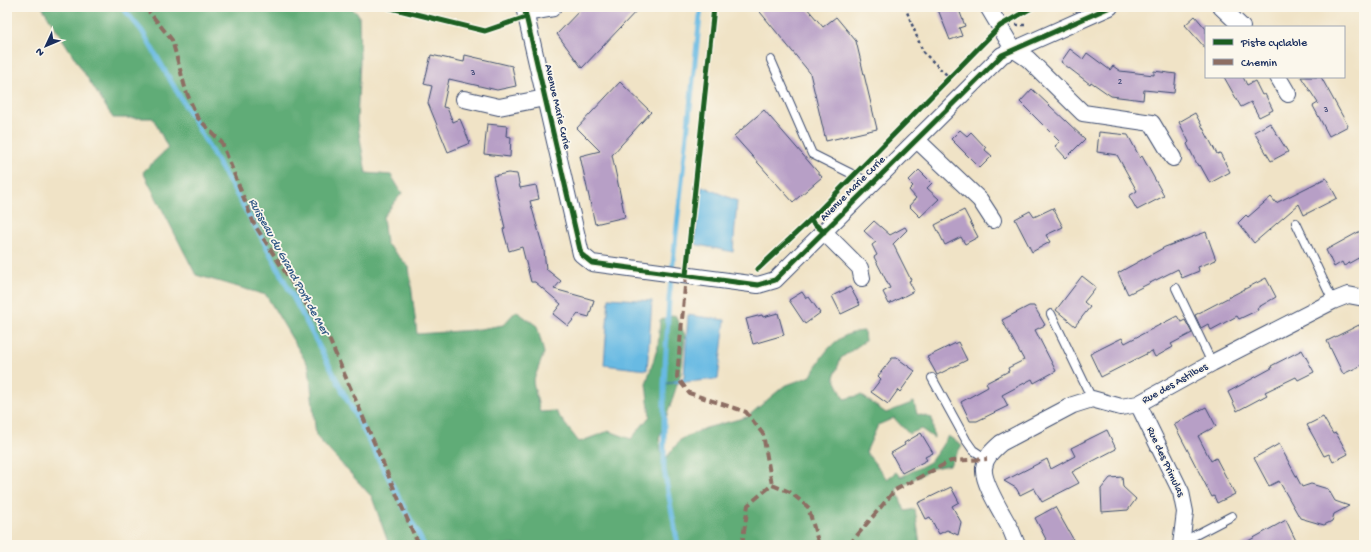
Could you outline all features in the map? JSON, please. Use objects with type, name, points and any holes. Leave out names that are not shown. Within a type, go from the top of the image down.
[{"type":"street","points":[[988,7],[1013,49],[1028,59],[1083,113],[1152,123],[1173,158]]},
{"type":"street","name":"Avenue Marie Curie","points":[[525,12],[582,254],[592,263],[758,285],[775,280],[1002,55],[1110,7]]},
{"type":"street","points":[[1221,7],[1241,26]]},
{"type":"street","points":[[1279,78],[1288,94]]},
{"type":"street","points":[[464,99],[499,107],[545,98]]},
{"type":"street","points":[[917,140],[980,200],[993,220]]},
{"type":"street","points":[[824,232],[860,268],[862,278]]},
{"type":"street","name":"Rue des Astilbes","points":[[1092,399],[1121,407],[1138,404],[1212,363],[1332,301],[1348,295],[1364,298]]},
{"type":"street","points":[[1017,545],[1012,532],[985,480],[984,469],[991,451],[1001,443],[1073,405],[1092,399]]},
{"type":"street","name":"Rue des Primulas","points":[[1138,404],[1181,492],[1185,512],[1182,544]]},
{"type":"lane","points":[[525,12],[554,12],[558,7]]},
{"type":"lane","points":[[771,60],[812,154],[872,184]]},
{"type":"lane","points":[[1296,223],[1332,301]]},
{"type":"lane","points":[[1176,288],[1212,363]]},
{"type":"lane","points":[[1051,314],[1092,399]]},
{"type":"lane","points":[[932,378],[966,440],[973,450],[987,459]]},
{"type":"lane","points":[[1182,544],[1232,516]]},
{"type":"path","points":[[387,7],[485,31],[525,12]]},
{"type":"path","points":[[685,275],[714,7]]},
{"type":"path","points":[[905,7],[923,52],[950,78]]},
{"type":"path","points":[[821,209],[1000,26],[1033,7]]},
{"type":"path","points":[[758,269],[804,226]]},
{"type":"green space","points":[[42,7],[350,7],[359,15],[360,61],[357,121],[366,173],[391,175],[402,193],[383,217],[386,243],[409,267],[417,334],[474,330],[503,325],[516,311],[537,326],[544,353],[533,382],[540,412],[555,411],[579,442],[609,431],[631,439],[650,416],[646,384],[658,346],[660,320],[675,315],[685,335],[681,373],[659,439],[663,462],[681,439],[706,428],[747,417],[784,386],[811,376],[825,352],[838,340],[854,332],[864,331],[865,341],[841,358],[834,377],[844,399],[861,395],[886,413],[914,402],[917,414],[932,418],[934,438],[921,429],[909,434],[894,418],[878,425],[866,452],[887,479],[896,472],[901,477],[930,462],[948,436],[962,445],[950,465],[933,468],[896,489],[905,511],[915,509],[920,545],[389,545],[372,497],[316,436],[309,367],[266,295],[196,275],[143,172],[168,148],[153,118],[113,118]]},
{"type":"water","points":[[702,186],[737,201],[733,252],[694,244]]},
{"type":"water","points":[[609,298],[652,301],[647,370],[604,365]]},
{"type":"water","points":[[688,315],[725,320],[718,379],[664,384],[684,378]]},
{"type":"building","points":[[583,7],[640,7],[582,68],[557,34]]},
{"type":"building","points":[[756,7],[806,7],[823,27],[836,17],[856,41],[877,129],[826,141],[810,73]]},
{"type":"building","points":[[937,7],[958,7],[965,26],[959,28],[962,36],[950,40]]},
{"type":"building","points":[[1195,16],[1205,28],[1205,48],[1185,25]]},
{"type":"building","points":[[1070,49],[1083,59],[1087,53],[1110,70],[1113,66],[1120,71],[1154,75],[1154,71],[1176,74],[1174,93],[1144,90],[1143,100],[1111,96],[1091,82],[1090,84],[1061,62]]},
{"type":"building","points":[[431,55],[464,62],[465,55],[512,66],[516,86],[497,90],[449,79],[443,107],[447,108],[453,122],[460,119],[470,143],[448,152],[428,103],[432,86],[424,84]]},
{"type":"building","points":[[1225,78],[1244,78],[1247,85],[1255,81],[1262,95],[1265,94],[1273,110],[1259,117],[1251,102],[1241,107]]},
{"type":"building","points":[[1302,78],[1322,78],[1348,126],[1329,136],[1313,106],[1318,103]]},
{"type":"building","points":[[620,82],[651,112],[612,155],[625,217],[595,224],[580,156],[600,151],[577,128]]},
{"type":"building","points":[[1032,89],[1085,139],[1066,158],[1055,146],[1060,142],[1020,102]]},
{"type":"building","points":[[764,110],[822,177],[793,202],[734,136]]},
{"type":"building","points":[[1195,113],[1217,154],[1220,153],[1230,172],[1210,183],[1200,165],[1198,166],[1187,144],[1189,142],[1179,122]]},
{"type":"building","points":[[1270,123],[1288,152],[1271,161],[1254,132]]},
{"type":"building","points":[[487,124],[507,126],[506,136],[511,137],[510,157],[484,154]]},
{"type":"building","points":[[960,130],[967,136],[971,132],[986,148],[985,150],[992,156],[980,168],[951,139]]},
{"type":"building","points":[[1099,132],[1128,135],[1140,158],[1142,156],[1164,196],[1137,210],[1129,196],[1137,191],[1117,155],[1097,152]]},
{"type":"building","points":[[919,170],[932,183],[927,188],[939,199],[920,217],[909,206],[916,198],[909,190],[913,186],[908,181]]},
{"type":"building","points":[[508,173],[517,174],[520,188],[536,185],[539,199],[530,201],[544,251],[546,269],[561,281],[554,289],[594,300],[589,317],[578,314],[568,326],[553,314],[561,304],[535,282],[531,282],[522,247],[509,251],[503,229],[505,228],[493,176]]},
{"type":"building","points":[[1326,178],[1337,198],[1304,215],[1299,204],[1254,243],[1238,223],[1246,215],[1248,217],[1271,197],[1276,203]]},
{"type":"building","points":[[1053,208],[1063,227],[1046,235],[1050,242],[1032,252],[1015,219],[1030,211],[1034,217]]},
{"type":"building","points":[[964,210],[978,237],[965,244],[961,237],[945,245],[935,225]]},
{"type":"building","points":[[874,221],[890,235],[905,227],[907,230],[893,244],[911,280],[909,281],[914,291],[889,304],[883,292],[890,288],[874,257],[877,255],[872,245],[876,242],[864,231]]},
{"type":"building","points":[[1364,229],[1364,255],[1344,266],[1342,262],[1334,267],[1326,250]]},
{"type":"building","points":[[1206,232],[1216,260],[1198,267],[1199,271],[1182,278],[1178,269],[1128,294],[1118,273],[1165,247]]},
{"type":"building","points":[[1082,276],[1096,287],[1084,302],[1090,307],[1075,326],[1056,310]]},
{"type":"building","points":[[1266,278],[1276,297],[1257,308],[1258,310],[1239,319],[1237,316],[1211,330],[1208,324],[1201,328],[1195,315]]},
{"type":"building","points":[[850,287],[860,305],[841,314],[832,296]]},
{"type":"building","points":[[802,292],[806,298],[809,297],[820,313],[805,324],[789,300]]},
{"type":"building","points":[[1029,306],[1034,306],[1045,325],[1035,330],[1056,371],[1034,383],[1032,379],[1002,395],[1008,406],[977,421],[970,421],[961,402],[988,387],[986,383],[1009,371],[1008,368],[1024,360],[1002,320]]},
{"type":"building","points":[[778,313],[784,335],[753,344],[746,319]]},
{"type":"building","points":[[1177,316],[1181,322],[1185,320],[1192,333],[1171,344],[1173,347],[1155,357],[1152,351],[1101,377],[1090,354],[1122,338],[1125,343]]},
{"type":"building","points":[[1359,325],[1364,335],[1364,364],[1343,374],[1327,341]]},
{"type":"building","points":[[958,342],[967,360],[937,375],[927,357]]},
{"type":"building","points":[[1302,350],[1314,372],[1298,380],[1296,377],[1265,392],[1267,395],[1237,411],[1228,392],[1272,368],[1271,366]]},
{"type":"building","points":[[892,358],[897,358],[915,371],[900,392],[898,390],[888,404],[871,392],[881,379],[878,376]]},
{"type":"building","points":[[1206,407],[1216,426],[1198,436],[1211,461],[1216,458],[1235,494],[1217,503],[1214,496],[1212,497],[1174,424]]},
{"type":"building","points":[[1323,417],[1333,434],[1336,433],[1348,454],[1333,462],[1329,454],[1324,456],[1307,425]]},
{"type":"building","points":[[1107,430],[1116,449],[1072,472],[1079,483],[1042,502],[1034,488],[1020,495],[1016,488],[1004,481],[1047,459],[1051,469],[1075,456],[1071,448]]},
{"type":"building","points":[[921,433],[933,453],[925,457],[927,460],[902,473],[891,453]]},
{"type":"building","points":[[1279,444],[1302,487],[1311,484],[1328,489],[1335,501],[1349,506],[1334,514],[1332,521],[1324,525],[1300,518],[1279,481],[1269,486],[1254,458]]},
{"type":"building","points":[[1122,477],[1123,487],[1136,499],[1128,510],[1102,512],[1101,489],[1110,478]]},
{"type":"building","points":[[951,487],[959,502],[952,506],[961,522],[958,535],[947,530],[939,534],[930,517],[926,519],[918,503]]},
{"type":"building","points":[[1055,507],[1073,539],[1061,545],[1049,545],[1035,518]]},
{"type":"building","points":[[1286,520],[1298,545],[1241,545]]},
{"type":"waterway","name":"Ruisseau du Grand Port de Mer","points":[[122,7],[142,31],[264,242],[424,545]]},
{"type":"waterway","points":[[678,545],[664,470],[664,384],[669,299],[701,7]]},
{"type":"marked path","points":[[145,7],[172,40],[186,91],[197,117],[222,143],[254,224],[330,341],[415,537],[421,545]]},
{"type":"marked path","points":[[686,275],[677,377],[689,393],[746,412],[763,434],[772,485]]},
{"type":"marked path","points":[[849,545],[895,490],[951,461],[987,459]]},
{"type":"marked path","points":[[742,545],[748,505],[772,485],[790,492],[808,507],[819,545]]},
{"type":"cycle path","points":[[387,7],[485,31],[526,17]]},
{"type":"cycle path","points":[[524,7],[581,254],[592,263],[758,285],[775,280],[1002,55],[1110,7]]},
{"type":"cycle path","points":[[686,275],[714,7]]},
{"type":"cycle path","points":[[824,232],[810,220],[1000,26],[1033,7]]},
{"type":"cycle path","points":[[758,269],[810,220]]}]
